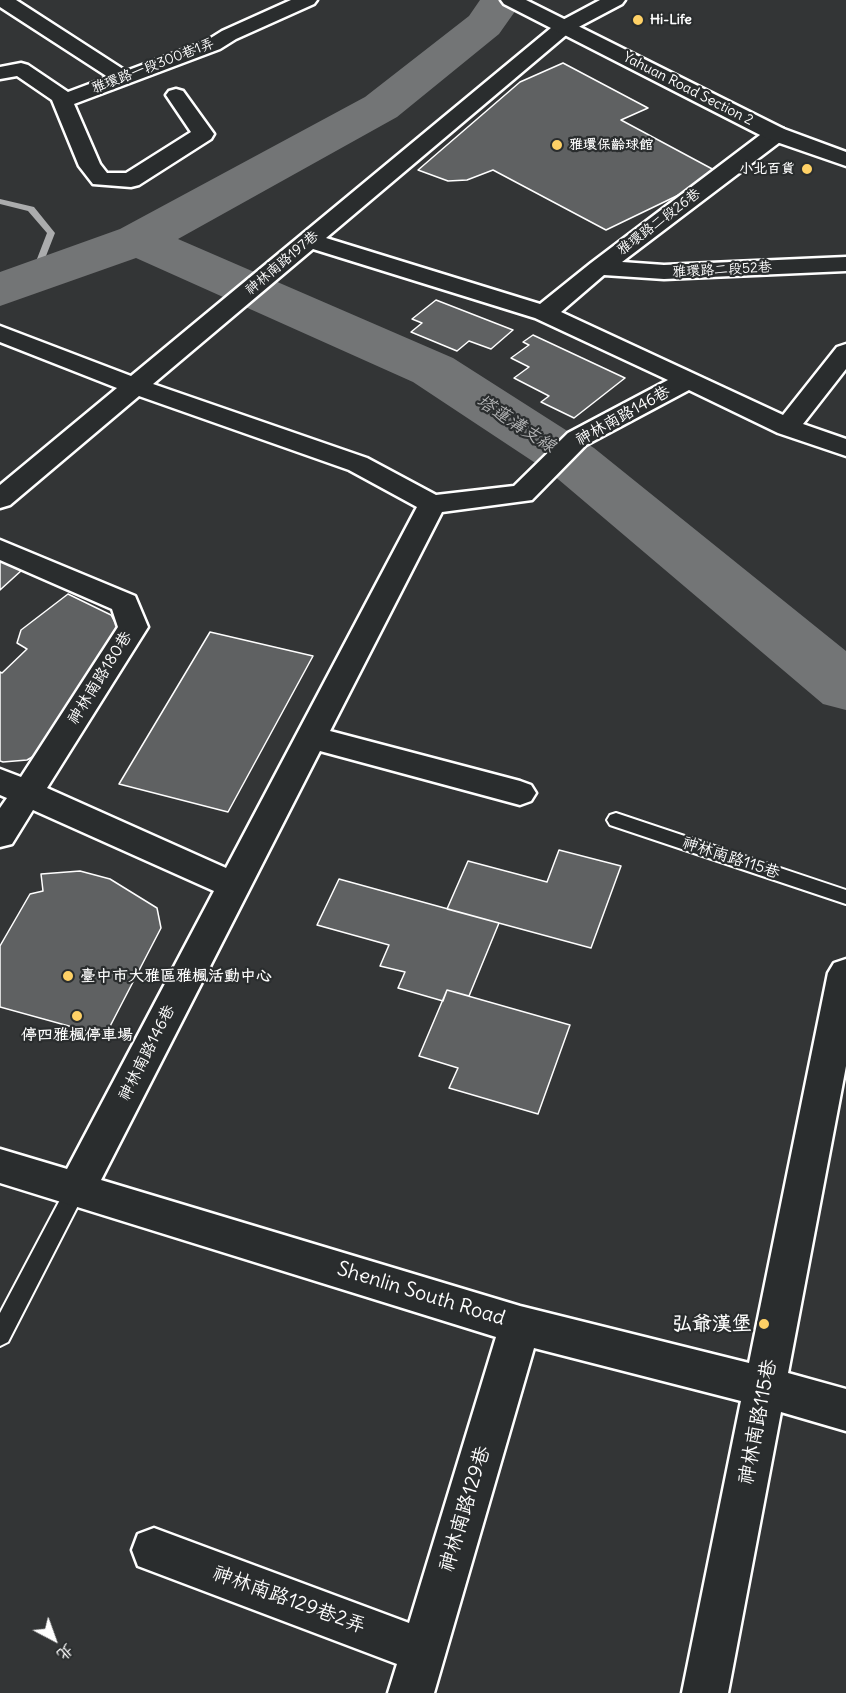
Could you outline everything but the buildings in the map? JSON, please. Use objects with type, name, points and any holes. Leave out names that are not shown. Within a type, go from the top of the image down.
[{"type":"street","points":[[3,0],[123,78]]},
{"type":"street","name":"雅環路一段300巷1弄","points":[[63,101],[213,45],[229,35],[307,0]]},
{"type":"street","name":"Yahuan Road Section 2","points":[[511,0],[776,134],[846,159]]},
{"type":"street","name":"神林南路197巷","points":[[0,499],[564,27],[615,0]]},
{"type":"street","points":[[0,73],[21,69],[61,97],[90,166],[101,179],[131,180],[202,134],[176,95]]},
{"type":"street","name":"雅環路二段26巷","points":[[544,313],[598,268],[776,134]]},
{"type":"street","points":[[309,240],[544,313],[688,380]]},
{"type":"street","name":"雅環路二段52巷","points":[[598,268],[664,273],[846,264]]},
{"type":"street","points":[[0,333],[134,386],[358,464],[432,504]]},
{"type":"street","points":[[787,427],[846,352]]},
{"type":"street","name":"神林南路146巷","points":[[77,1188],[432,504],[522,494],[545,474],[577,439],[688,380],[787,427],[846,448]]},
{"type":"street","name":"神林南路180巷","points":[[0,549],[125,603],[133,627],[14,787],[0,835]]},
{"type":"street","points":[[312,737],[520,793]]},
{"type":"street","points":[[14,787],[234,886]]},
{"type":"street","name":"神林南路115巷","points":[[705,1693],[846,973]]},
{"type":"street","name":"Shenlin South Road","points":[[0,1166],[520,1325],[765,1387],[846,1410]]},
{"type":"street","name":"神林南路129巷","points":[[411,1693],[520,1325]]},
{"type":"street","name":"神林南路129巷2弄","points":[[154,1550],[423,1650]]},
{"type":"lane","name":"神林南路115巷","points":[[616,820],[846,897]]},
{"type":"lane","points":[[0,1335],[77,1188]]},
{"type":"waterway","points":[[138,240],[381,107],[484,25],[502,0]]},
{"type":"waterway","points":[[0,201],[31,209],[51,233],[34,277]]},
{"type":"waterway","points":[[0,290],[138,240]]},
{"type":"waterway","name":"塔蓮溝支線","points":[[138,240],[433,370],[573,461],[846,687]]},
{"type":"place","name":"Hi-Life","points":[[638,20]]},
{"type":"place","name":"雅環保齡球館","points":[[557,145]]},
{"type":"place","name":"小北百貨","points":[[807,169]]},
{"type":"place","name":"臺中市大雅區雅楓活動中心","points":[[68,976]]},
{"type":"place","name":"停四雅楓停車場","points":[[77,1016]]},
{"type":"place","name":"弘爺漢堡","points":[[764,1324]]}]
